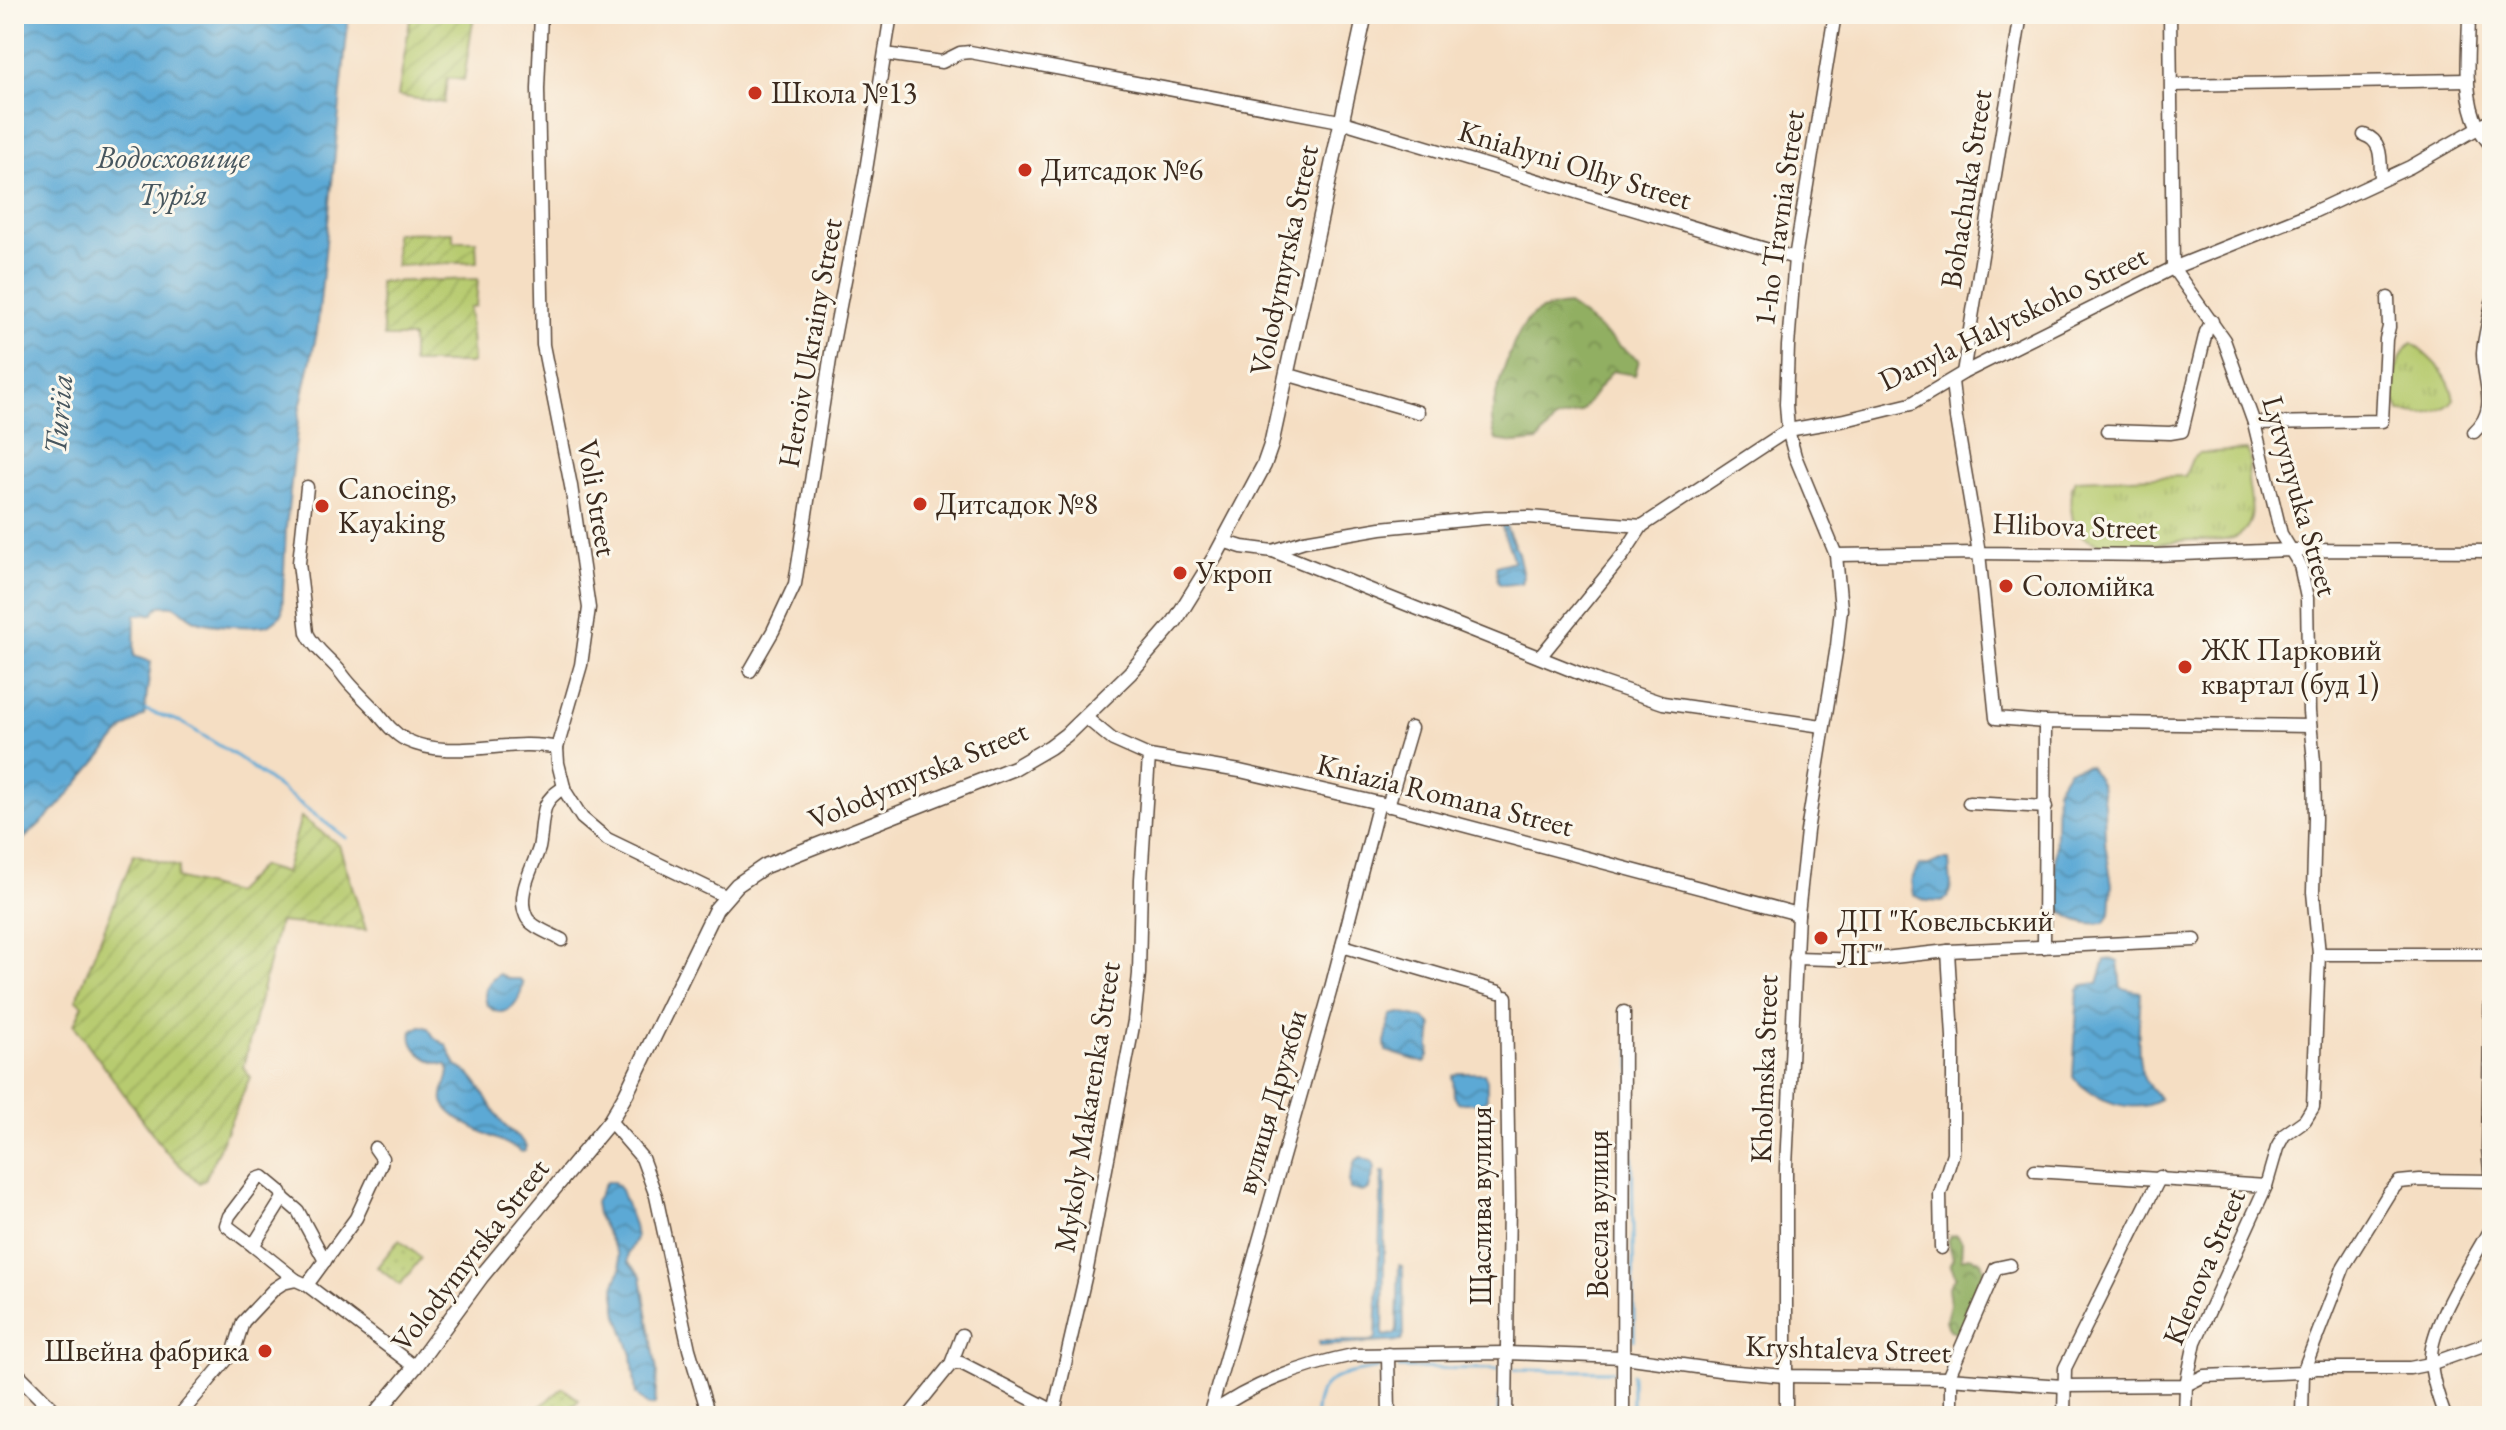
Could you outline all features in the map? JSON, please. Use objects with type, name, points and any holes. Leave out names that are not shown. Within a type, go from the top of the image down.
[{"type":"main road","name":"Volodymyrska Street","points":[[374,1416],[415,1367],[481,1277],[610,1121],[626,1094],[697,944],[725,896],[765,866],[1014,768],[1050,747],[1085,717],[1164,637],[1223,541],[1264,465],[1365,14]]},
{"type":"main road","points":[[14,1371],[59,1416]]},
{"type":"street","name":"Voli Street","points":[[541,14],[538,101],[543,345],[571,486],[589,608],[581,665],[557,748],[558,763],[564,787],[582,818],[600,834],[725,896]]},
{"type":"street","name":"Heroiv Ukrainy Street","points":[[750,671],[795,584],[831,353],[843,299],[891,14]]},
{"type":"street","name":"1-ho Travnia Street","points":[[1788,430],[1788,346],[1795,258],[1835,14]]},
{"type":"street","name":"Bohachuka Street","points":[[1958,377],[2021,14]]},
{"type":"street","points":[[2170,14],[2173,268]]},
{"type":"street","points":[[2469,14],[2468,80],[2473,112],[2479,129],[2492,147]]},
{"type":"street","name":"Kniahyni Olhy Street","points":[[885,54],[942,62],[960,53],[970,52],[1340,121],[1795,258]]},
{"type":"street","points":[[2172,85],[2468,80]]},
{"type":"street","name":"Danyla Halytskoho Street","points":[[1642,526],[1788,430],[1911,404],[2173,268],[2313,212],[2381,180],[2492,120]]},
{"type":"street","points":[[2364,135],[2378,144],[2381,180]]},
{"type":"street","name":"Lytvynyuka Street","points":[[2173,268],[2224,340],[2254,423],[2281,534],[2300,565],[2307,598],[2315,804],[2313,892],[2319,954],[2313,1107],[2305,1120],[2284,1135],[2266,1186]]},
{"type":"street","points":[[2254,423],[2382,421],[2389,327],[2388,298]]},
{"type":"street","points":[[2474,432],[2484,423],[2489,405],[2483,349],[2492,302]]},
{"type":"street","points":[[2107,431],[2182,431],[2206,332],[2212,321]]},
{"type":"street","points":[[1286,374],[1418,412]]},
{"type":"street","name":"Hlibova Street","points":[[1958,377],[1956,418],[1979,553],[2154,555],[2291,550],[2492,551]]},
{"type":"street","name":"Kholmska Street","points":[[1786,1416],[1786,1167],[1795,958],[1822,726],[1841,609],[1836,555],[1795,456],[1788,430]]},
{"type":"street","points":[[307,487],[299,563],[307,633],[311,642],[333,661],[350,686],[394,732],[414,743],[441,748],[539,744],[557,748]]},
{"type":"street","points":[[1273,551],[1304,541],[1381,528],[1485,518],[1529,517],[1642,526],[1623,555],[1540,657]]},
{"type":"street","points":[[1223,541],[1273,551],[1601,682],[1663,703],[1822,726]]},
{"type":"street","points":[[1836,555],[1979,553],[1996,718],[2045,722],[2310,726]]},
{"type":"street","name":"Kniazia Romana Street","points":[[1085,717],[1113,740],[1149,756],[1240,771],[1383,804],[1798,914]]},
{"type":"street","points":[[2044,947],[2045,722]]},
{"type":"street","name":"вулиця Дружби","points":[[1209,1416],[1383,804],[1411,728]]},
{"type":"street","name":"Mykoly Makarenka Street","points":[[1054,1414],[1087,1269],[1134,1021],[1149,756]]},
{"type":"street","points":[[562,940],[532,923],[526,917],[524,906],[525,891],[539,849],[546,805],[554,793],[564,787]]},
{"type":"street","points":[[1969,803],[2046,807]]},
{"type":"street","points":[[2492,913],[2492,1195]]},
{"type":"street","points":[[1795,958],[1866,960],[1948,951],[2195,940]]},
{"type":"street","name":"Щаслива вулиця","points":[[1342,946],[1502,995],[1509,1202],[1506,1416]]},
{"type":"street","points":[[1941,1248],[1940,1194],[1953,1153],[1953,1037],[1948,951]]},
{"type":"street","points":[[2319,954],[2490,954]]},
{"type":"street","name":"Весела вулиця","points":[[1623,1416],[1624,1012]]},
{"type":"street","points":[[610,1121],[642,1158],[656,1196],[689,1349],[709,1416]]},
{"type":"street","points":[[179,1416],[234,1351],[243,1322],[274,1289],[283,1283],[301,1283],[325,1261],[356,1218],[381,1164],[382,1158],[375,1148]]},
{"type":"street","points":[[2035,1171],[2266,1186]]},
{"type":"street","points":[[325,1261],[298,1211],[263,1177],[257,1179],[229,1216],[226,1225],[415,1367]]},
{"type":"street","points":[[2064,1416],[2065,1368],[2160,1177]]},
{"type":"street","points":[[2302,1416],[2303,1372],[2344,1266],[2381,1205],[2399,1182],[2491,1181]]},
{"type":"street","name":"Klenova Street","points":[[2185,1416],[2186,1385],[2195,1342],[2266,1186]]},
{"type":"street","points":[[253,1246],[283,1198]]},
{"type":"street","points":[[2445,1416],[2430,1364],[2431,1351],[2440,1323],[2491,1227],[2492,1218]]},
{"type":"street","points":[[1951,1416],[1949,1378],[1996,1268],[2010,1265]]},
{"type":"street","points":[[909,1416],[951,1364],[962,1335]]},
{"type":"street","name":"Kryshtaleva Street","points":[[1209,1416],[1231,1399],[1254,1388],[1353,1355],[1506,1353],[1624,1357],[1785,1376],[1949,1378],[2063,1386],[2186,1385],[2204,1376],[2303,1372],[2316,1368],[2392,1369],[2430,1364],[2492,1342]]},
{"type":"street","points":[[1388,1354],[1389,1416]]},
{"type":"street","points":[[951,1364],[961,1363],[1054,1414]]},
{"type":"green space","points":[[411,14],[474,14],[464,80],[447,78],[444,103],[398,96]]},
{"type":"green space","points":[[453,232],[453,241],[476,241],[477,262],[396,266],[395,233]]},
{"type":"green space","points":[[478,279],[476,306],[469,307],[473,363],[412,363],[412,337],[384,337],[379,282]]},
{"type":"green space","points":[[1568,305],[1639,360],[1635,375],[1612,371],[1581,412],[1555,420],[1538,441],[1515,443],[1496,440],[1492,421],[1494,404],[1506,362],[1519,334],[1535,313]]},
{"type":"green space","points":[[2412,343],[2438,367],[2452,390],[2454,399],[2436,412],[2414,414],[2400,411],[2394,400],[2397,368],[2403,353]]},
{"type":"green space","points":[[2247,450],[2251,514],[2248,526],[2238,536],[2225,540],[2120,547],[2088,540],[2077,530],[2070,502],[2075,480],[2185,476],[2192,459],[2199,453]]},
{"type":"green space","points":[[301,817],[339,845],[366,930],[279,922],[243,1067],[250,1077],[205,1180],[199,1183],[166,1152],[74,1025],[83,1005],[76,1000],[134,854],[179,867],[177,878],[234,893],[261,866],[285,873]]},
{"type":"green space","points":[[1957,1235],[1962,1242],[1961,1259],[1969,1257],[1981,1261],[1984,1270],[1974,1289],[1974,1304],[1962,1331],[1955,1333],[1949,1329],[1946,1320],[1950,1304],[1948,1288],[1956,1277],[1950,1264],[1953,1258],[1948,1241],[1951,1236]]},
{"type":"green space","points":[[399,1240],[421,1258],[400,1285],[377,1267]]},
{"type":"green space","points":[[563,1388],[579,1400],[564,1416],[545,1416],[537,1409]]},
{"type":"water","name":"Водосховище Турія","points":[[14,14],[349,14],[317,332],[299,413],[286,528],[282,615],[267,625],[242,626],[204,623],[173,606],[159,606],[153,614],[135,615],[134,656],[151,662],[144,715],[124,729],[58,807],[14,848]]},
{"type":"water","points":[[1505,524],[1518,553],[1523,576],[1521,583],[1498,583],[1496,566],[1514,561],[1501,525]]},
{"type":"water","points":[[2089,765],[2101,785],[2104,803],[2105,843],[2112,884],[2110,914],[2105,923],[2077,920],[2054,904],[2057,788],[2068,770]]},
{"type":"water","points":[[1949,860],[1951,886],[1948,897],[1942,902],[1927,901],[1913,895],[1911,881],[1919,865]]},
{"type":"water","points":[[2105,960],[2118,961],[2121,988],[2141,992],[2140,1061],[2145,1080],[2160,1100],[2149,1105],[2125,1106],[2102,1099],[2073,1077],[2078,989],[2098,983]]},
{"type":"water","points":[[499,974],[509,979],[520,979],[523,983],[518,1000],[510,1009],[501,1012],[493,1010],[485,995],[488,984]]},
{"type":"water","points":[[1400,1013],[1425,1019],[1432,1025],[1429,1055],[1425,1063],[1386,1051],[1391,1015]]},
{"type":"water","points":[[421,1026],[428,1028],[434,1037],[447,1046],[456,1066],[477,1083],[503,1124],[526,1146],[525,1151],[478,1130],[447,1109],[443,1097],[449,1070],[447,1065],[427,1058],[413,1044],[412,1031]]},
{"type":"water","points":[[1459,1073],[1484,1073],[1487,1099],[1482,1103],[1458,1103],[1454,1096],[1453,1076]]},
{"type":"water","points":[[1361,1157],[1373,1162],[1375,1168],[1369,1189],[1362,1192],[1350,1189],[1349,1180],[1355,1161]]},
{"type":"water","points":[[1382,1172],[1385,1172],[1383,1333],[1384,1336],[1395,1334],[1397,1329],[1399,1265],[1403,1273],[1404,1336],[1401,1341],[1320,1346],[1319,1341],[1369,1341],[1376,1337]]},
{"type":"water","points":[[606,1182],[614,1182],[621,1190],[634,1225],[636,1238],[628,1254],[628,1262],[641,1276],[657,1371],[655,1405],[648,1406],[636,1394],[632,1355],[618,1315],[614,1287],[621,1268],[618,1254],[597,1214],[595,1202]]},
{"type":"waterway","points":[[145,710],[181,722],[238,757],[346,838]]},
{"type":"waterway","points":[[1631,1028],[1634,1340]]},
{"type":"waterway","points":[[1316,1416],[1317,1402],[1327,1384],[1344,1375],[1378,1368]]},
{"type":"waterway","points":[[1399,1368],[1498,1369]]},
{"type":"waterway","points":[[1515,1370],[1613,1371]]},
{"type":"waterway","points":[[1632,1374],[1632,1416]]},
{"type":"waterway","points":[[1498,1416],[1499,1398]]},
{"type":"place","name":"Школа №13","points":[[755,93]]},
{"type":"place","name":"Дитсадок №6","points":[[1025,170]]},
{"type":"place","name":"Дитсадок №8","points":[[920,504]]},
{"type":"place","name":"Canoeing, Kayaking","points":[[322,506]]},
{"type":"place","name":"Укроп","points":[[1180,573]]},
{"type":"place","name":"Соломійка","points":[[2006,586]]},
{"type":"place","name":"ЖК Парковий квартал (буд 1)","points":[[2185,667]]},
{"type":"place","name":"ДП \"Ковельський ЛГ\"","points":[[1821,938]]},
{"type":"place","name":"Швейна фабрика","points":[[265,1351]]},
{"type":"water label","name":"Turiia","points":[[58,414]]}]
